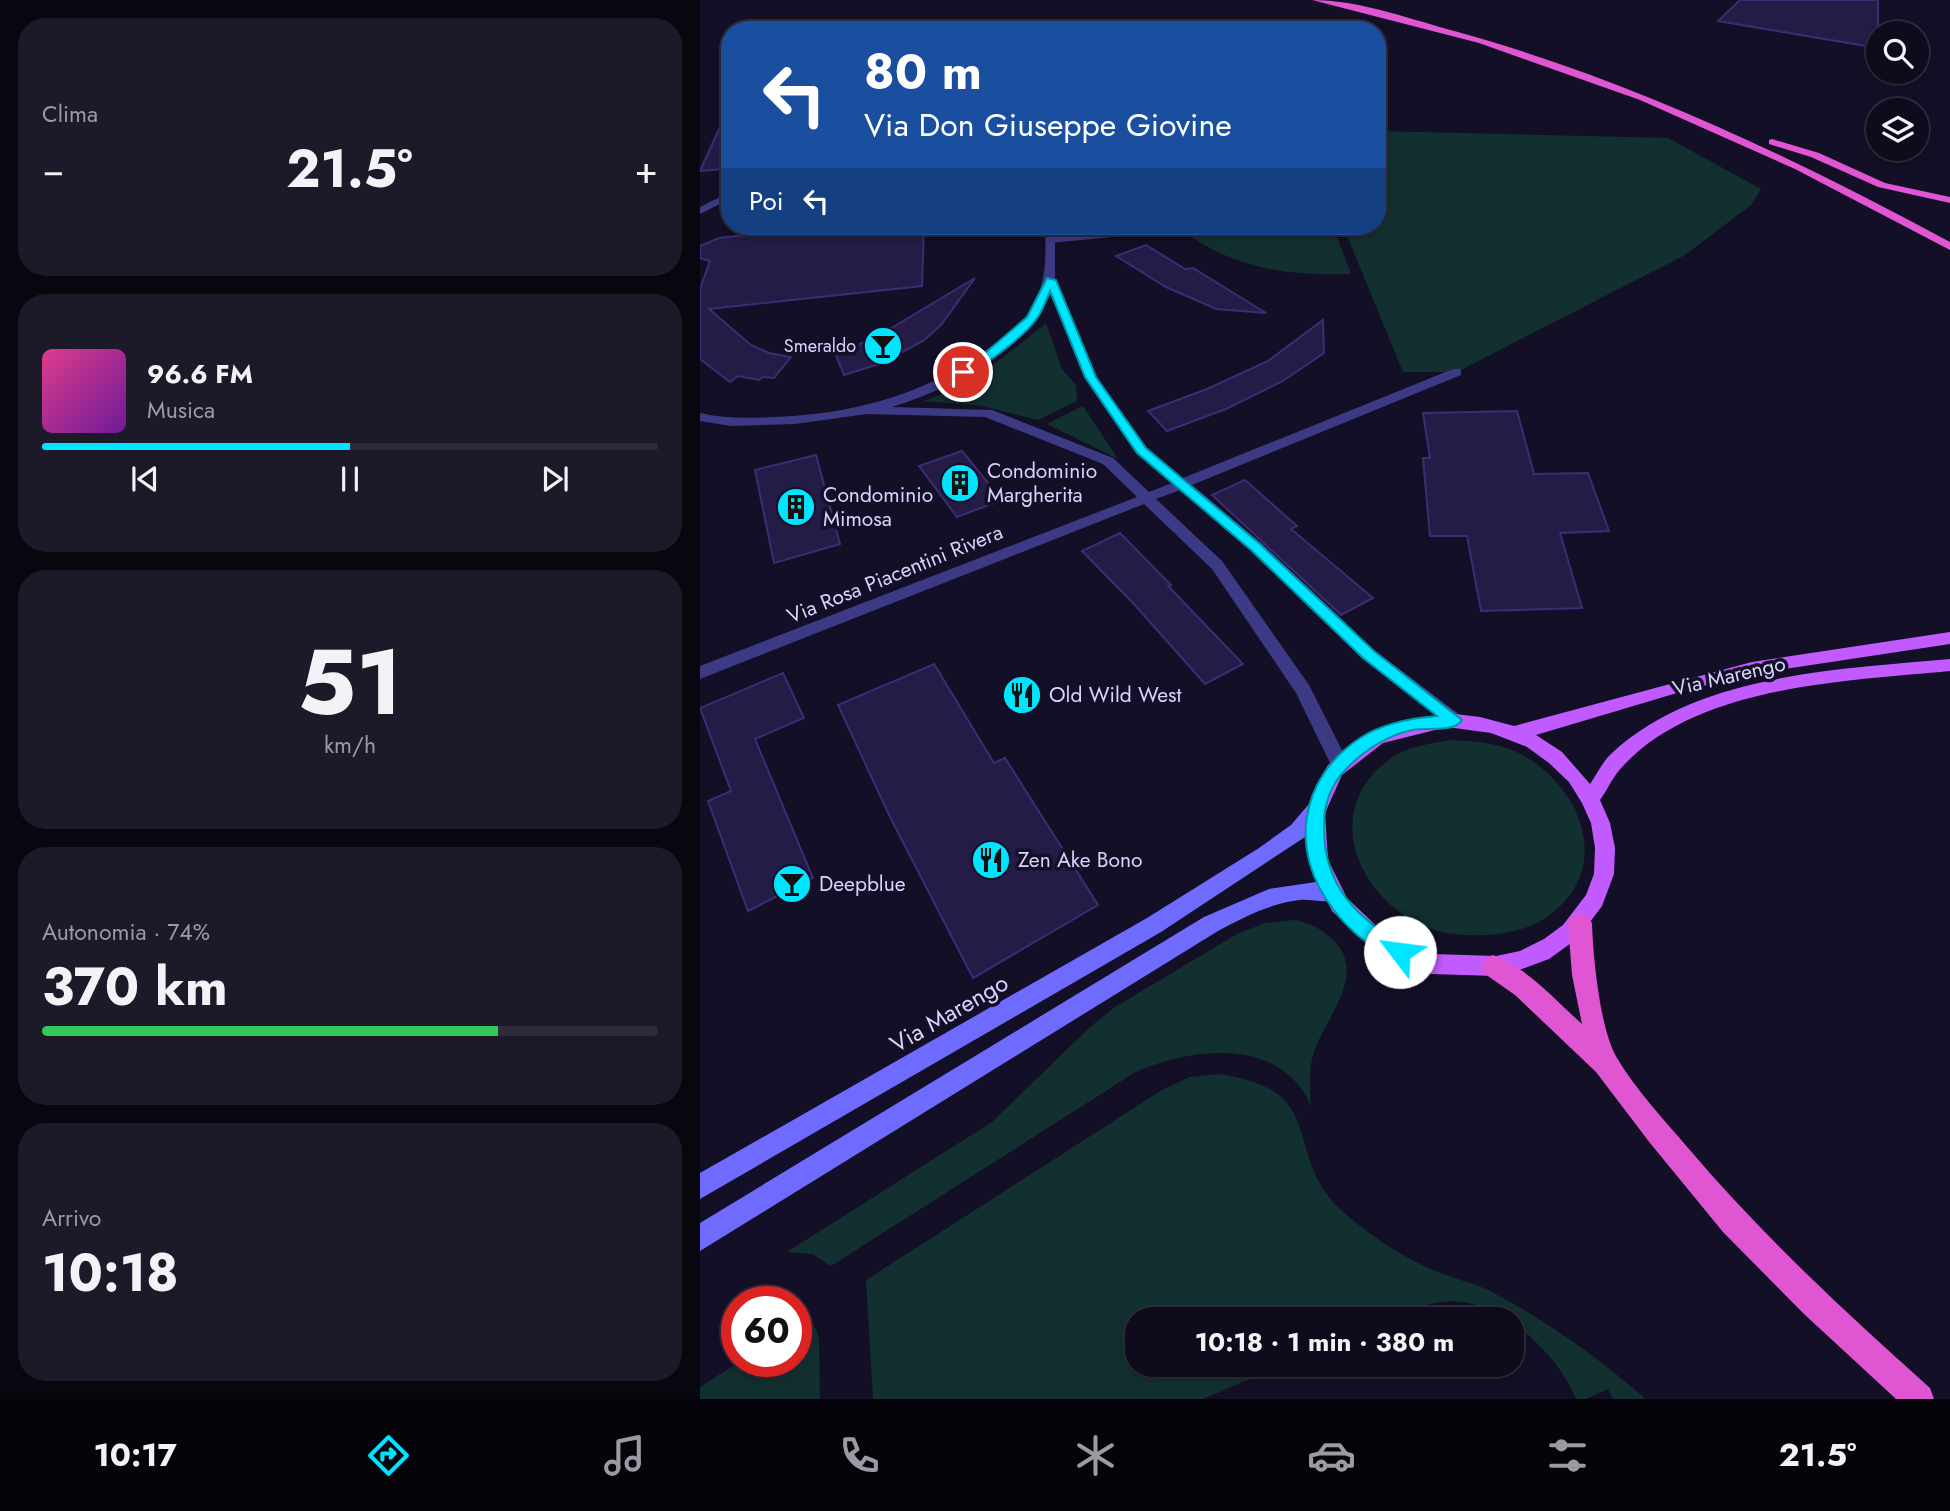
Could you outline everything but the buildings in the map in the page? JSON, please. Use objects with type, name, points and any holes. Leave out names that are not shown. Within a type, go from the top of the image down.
[{"type":"highway","points":[[1316,0],[1446,30],[1560,65],[1768,145],[1950,247]]},
{"type":"highway","points":[[1343,0],[1511,43],[1620,79],[1695,108]]},
{"type":"highway","points":[[1768,145],[1780,145],[1815,155],[1861,177],[1909,192],[1950,200]]},
{"type":"highway","points":[[1780,145],[1950,233]]},
{"type":"highway","points":[[1580,923],[1586,987],[1605,1063]]},
{"type":"highway","points":[[1493,966],[1524,987],[1605,1063],[1659,1135],[1733,1222],[1814,1304],[1919,1399]]},
{"type":"main road","name":"Via Marengo","points":[[1513,733],[1564,722],[1686,684],[1746,669],[1832,654],[1950,639]]},
{"type":"main road","name":"Via Marengo","points":[[1591,799],[1599,782],[1619,754],[1648,731],[1684,713],[1779,687],[1950,665]]},
{"type":"main road","points":[[1454,720],[1482,724],[1513,733],[1556,758],[1581,783],[1591,799],[1603,828],[1606,867],[1597,898],[1580,923],[1565,937],[1535,955],[1493,966],[1441,965],[1400,952],[1381,942],[1355,923],[1331,893],[1321,874],[1315,850],[1315,811],[1328,779],[1359,747],[1383,733],[1422,722],[1454,720]]},
{"type":"main road","name":"Via Marengo","points":[[700,1187],[1224,882],[1291,836],[1315,811]]},
{"type":"main road","points":[[700,1238],[1210,924],[1273,898],[1312,891],[1331,893]]},
{"type":"street","points":[[700,211],[721,200]]},
{"type":"street","points":[[1048,235],[1050,240]]},
{"type":"street","points":[[1050,235],[1051,280],[1090,377],[1141,450],[1255,547],[1368,654],[1454,720]]},
{"type":"street","points":[[1050,240],[1102,235]]},
{"type":"street","points":[[872,411],[925,393],[982,361],[1031,319],[1051,280]]},
{"type":"street","name":"Via Rosa Piacentini Rivera","points":[[700,673],[1182,484],[1457,372]]},
{"type":"street","points":[[700,417],[715,422],[804,420],[872,411],[987,413],[1108,461],[1217,565],[1303,690],[1340,764]]},
{"type":"green space","points":[[1386,131],[1668,138],[1761,189],[1751,205],[1685,255],[1457,372],[1403,372],[1347,235],[1386,235]]},
{"type":"green space","points":[[1190,235],[1336,235],[1351,274],[1305,273],[1262,267],[1220,253]]},
{"type":"green space","points":[[1046,323],[1062,369],[1076,385],[1077,401],[1038,420],[983,406],[924,401],[973,377]]},
{"type":"green space","points":[[1083,406],[1118,459],[1047,424]]},
{"type":"green space","points":[[1451,740],[1497,745],[1523,755],[1545,770],[1562,789],[1575,811],[1583,833],[1584,856],[1579,879],[1566,900],[1544,919],[1531,926],[1510,932],[1481,935],[1433,930],[1402,914],[1382,897],[1367,876],[1356,853],[1352,829],[1355,805],[1366,783],[1393,757],[1417,747]]},
{"type":"green space","points":[[1294,920],[1314,926],[1332,939],[1342,952],[1346,966],[1346,980],[1341,995],[1312,1059],[1311,1106],[1297,1083],[1279,1068],[1257,1058],[1232,1054],[1181,1057],[1134,1073],[831,1266],[812,1254],[787,1252],[992,1122],[1090,1027],[1115,1007],[1237,934],[1265,923]]},
{"type":"green space","points":[[1218,1074],[1253,1082],[1276,1093],[1291,1108],[1322,1187],[1340,1209],[1391,1248],[1420,1264],[1483,1288],[1518,1307],[1480,1307],[1453,1301],[1422,1307],[1125,1307],[1125,1377],[1255,1377],[1203,1399],[873,1399],[866,1280],[1162,1090],[1190,1077]]},
{"type":"green space","points":[[1524,1311],[1590,1354],[1646,1399],[1613,1399],[1608,1389],[1586,1399],[1576,1399],[1564,1376],[1524,1332]]},
{"type":"green space","points":[[812,1326],[816,1328],[819,1338],[820,1399],[700,1399],[700,1387],[721,1374],[721,1377],[812,1377]]},
{"type":"place","name":"Smeraldo","points":[[883,346]]},
{"type":"place","name":"Condominio Margherita","points":[[960,483]]},
{"type":"place","name":"Condominio Mimosa","points":[[796,507]]},
{"type":"place","name":"Old Wild West","points":[[1022,695]]},
{"type":"place","name":"Zen Ake Bono","points":[[991,860]]},
{"type":"place","name":"Deepblue","points":[[792,884]]},
{"type":"route","points":[[963,372],[982,361],[1031,319],[1051,280],[1090,377],[1141,450],[1255,547],[1368,654],[1454,720],[1412,724],[1383,733],[1365,743],[1342,762],[1328,779],[1315,811],[1315,850],[1327,887],[1355,923],[1400,952]]}]
